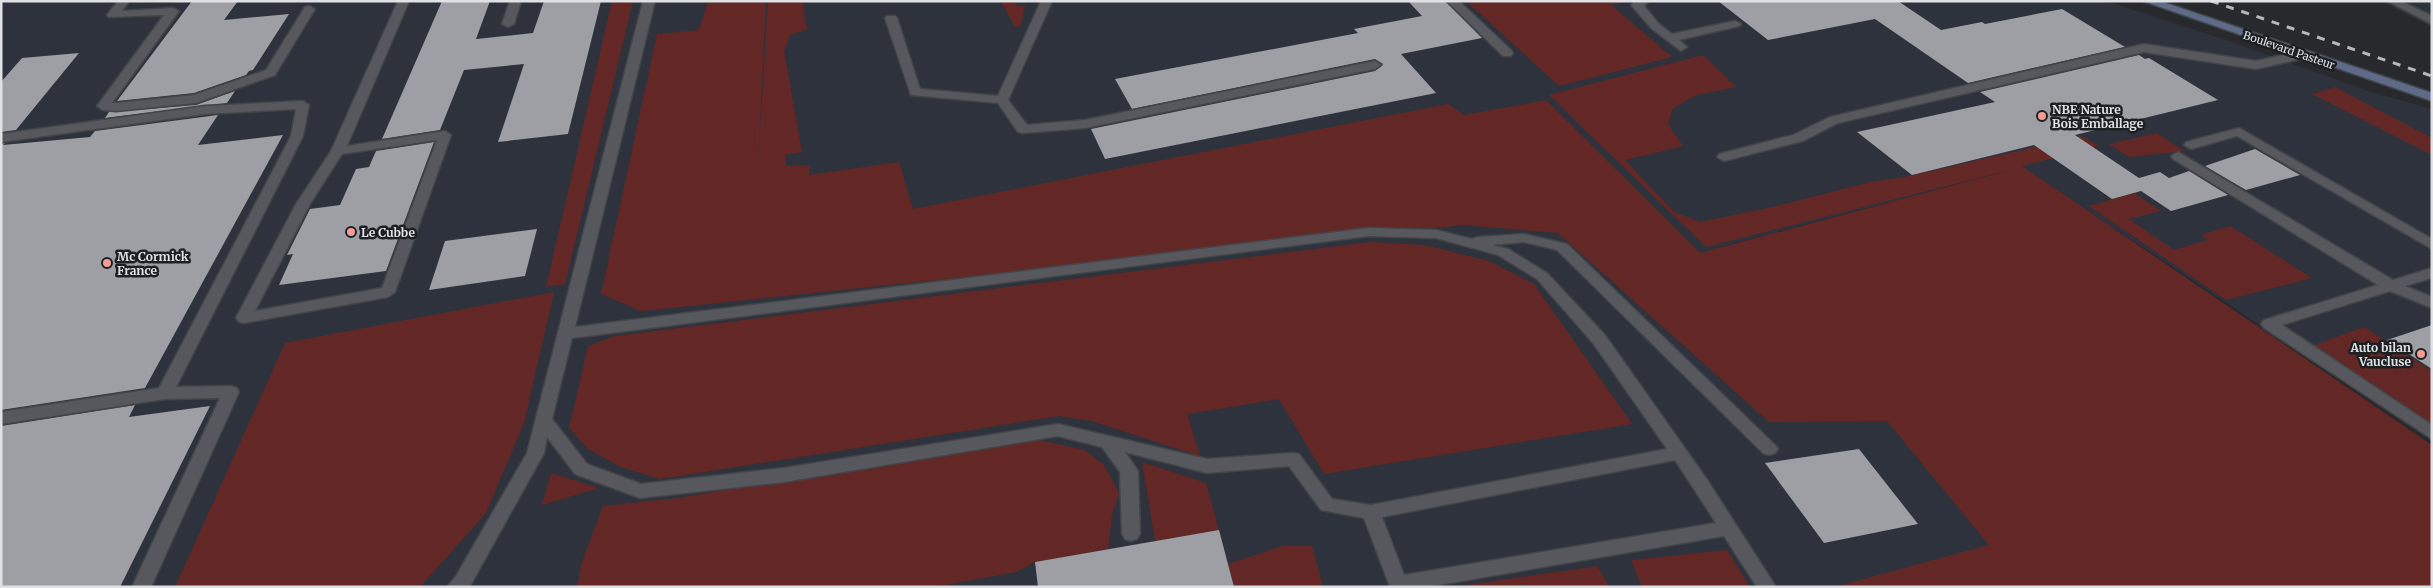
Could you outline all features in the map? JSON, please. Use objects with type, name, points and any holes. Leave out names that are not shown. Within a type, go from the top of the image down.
[{"type":"street","name":"Boulevard Pasteur","points":[[2148,1],[2302,55],[2432,97]]},
{"type":"lane","points":[[124,1],[112,15],[173,11],[103,106],[116,107],[196,98],[271,72],[310,9]]},
{"type":"lane","points":[[338,151],[445,136],[388,292],[244,318],[303,204],[338,151],[404,1]]},
{"type":"lane","points":[[508,24],[516,1]]},
{"type":"lane","points":[[465,585],[535,452],[567,332],[649,1]]},
{"type":"lane","points":[[1002,100],[1047,1]]},
{"type":"lane","points":[[1452,1],[1507,53]]},
{"type":"lane","points":[[1644,1],[1637,5],[1655,26],[1681,47]]},
{"type":"lane","points":[[2392,1],[2432,21]]},
{"type":"lane","points":[[891,18],[914,92],[1002,100],[1024,129],[1085,124],[1375,65]]},
{"type":"lane","points":[[1670,38],[1735,24]]},
{"type":"lane","points":[[1724,157],[1798,138],[1834,120],[2144,48],[2256,66],[2302,55]]},
{"type":"lane","points":[[1,138],[205,110],[303,105],[297,136],[165,392]]},
{"type":"lane","points":[[2191,145],[2239,132],[2432,245]]},
{"type":"lane","points":[[2178,156],[2391,286],[2432,303]]},
{"type":"lane","points":[[567,332],[1368,232],[1436,234],[1503,252],[1542,276],[1599,339],[1679,453],[1766,587]]},
{"type":"lane","points":[[1467,242],[1524,238],[1562,248],[1769,449]]},
{"type":"lane","points":[[2432,273],[2269,324],[2432,433]]},
{"type":"lane","points":[[1,418],[165,392],[231,392],[141,587]]},
{"type":"lane","points":[[544,421],[581,469],[640,491],[784,475],[1058,430],[1207,466],[1293,459],[1327,505],[1371,512],[1679,453]]},
{"type":"lane","points":[[1108,443],[1128,472],[1131,534]]},
{"type":"lane","points":[[1371,512],[1398,584],[1729,528]]},
{"type":"shaded area","points":[[1,1],[2106,1],[2232,42],[2371,92],[2432,109],[2432,439],[2022,167],[1721,247],[2052,587],[1,587]]},
{"type":"shaded area","points":[[612,1],[633,1],[565,284],[546,287]]},
{"type":"shaded area","points":[[708,1],[766,1],[758,165],[768,1],[803,1],[805,23],[808,29],[790,35],[784,51],[802,152],[785,155],[786,166],[810,165],[809,175],[899,162],[913,209],[1448,104],[1464,115],[1546,100],[1700,253],[2018,168],[1706,247],[1549,95],[1703,55],[1736,87],[1696,95],[1672,109],[1668,124],[1683,146],[1625,160],[1674,212],[1700,222],[2082,136],[2099,146],[2022,166],[2432,445],[2432,587],[1834,587],[1989,545],[1887,421],[1769,422],[1558,233],[1463,225],[641,311],[601,294],[657,34],[699,30]]},
{"type":"shaded area","points":[[1001,1],[1016,1],[1016,6],[1025,5],[1021,26],[1015,27]]},
{"type":"shaded area","points":[[1466,1],[1629,1],[1611,5],[1672,57],[1559,86]]},
{"type":"shaded area","points":[[2381,1],[2432,1],[2432,27]]},
{"type":"shaded area","points":[[2335,87],[2432,138],[2432,155],[2312,94]]},
{"type":"shaded area","points":[[2157,133],[2184,151],[2129,157],[2109,144]]},
{"type":"shaded area","points":[[2134,193],[2161,211],[2129,219],[2174,250],[2208,240],[2201,235],[2230,226],[2312,278],[2226,300],[2089,206]]},
{"type":"shaded area","points":[[1370,242],[1425,245],[1489,261],[1534,284],[1632,424],[1324,474],[1279,399],[1187,414],[1200,456],[1092,421],[1059,416],[660,479],[621,467],[588,449],[569,428],[588,346],[615,336]]},
{"type":"shaded area","points":[[554,292],[524,423],[486,513],[420,587],[175,587],[285,343]]},
{"type":"shaded area","points":[[2364,327],[2432,371],[2432,426],[2312,346]]},
{"type":"shaded area","points":[[1039,440],[1085,450],[1104,465],[1119,493],[1112,515],[1108,549],[1035,562],[1016,572],[934,587],[577,587],[582,562],[603,506],[678,498],[891,462]]},
{"type":"shaded area","points":[[1142,462],[1206,483],[1219,530],[1155,541]]},
{"type":"shaded area","points":[[551,473],[599,488],[542,505]]},
{"type":"shaded area","points":[[1283,546],[1312,546],[1323,587],[1234,587],[1228,564]]},
{"type":"shaded area","points":[[1727,550],[1750,587],[1642,587],[1631,560]]},
{"type":"shaded area","points":[[1597,566],[1610,587],[1453,587]]},
{"type":"building","points":[[192,1],[238,1],[224,20],[289,14],[253,70],[249,71],[246,75],[194,93],[117,101]]},
{"type":"building","points":[[442,1],[490,1],[476,39],[533,33],[544,1],[601,1],[568,134],[498,142],[524,64],[464,70],[440,130],[382,139]]},
{"type":"building","points":[[1408,1],[1445,1],[1482,38],[1401,54],[1436,93],[1105,159],[1091,129],[1375,71],[1383,64],[1375,59],[1132,109],[1115,79],[1358,33],[1354,29],[1422,16]]},
{"type":"building","points":[[1718,1],[1898,1],[1941,30],[1982,22],[1985,24],[2062,9],[2125,47],[1968,83],[1875,19],[1768,40]]},
{"type":"building","points":[[79,53],[16,130],[1,132],[1,82],[22,58]]},
{"type":"building","name":"NBE Nature Bois Emballage","points":[[2139,55],[2145,59],[2149,58],[2218,100],[2075,135],[2139,178],[2160,172],[2169,178],[2189,171],[2228,195],[2171,211],[2141,191],[2112,199],[2034,145],[1912,175],[1857,132],[1995,102],[1980,92]]},
{"type":"building","points":[[235,91],[227,103],[105,118],[109,112],[196,105]]},
{"type":"building","name":"Mc Cormick France","points":[[218,115],[198,145],[283,135],[145,388],[1,410],[1,144],[90,137],[95,131]]},
{"type":"building","name":"Le Cubbe","points":[[434,142],[386,271],[279,285],[293,254],[287,255],[310,209],[340,205],[356,169],[369,167],[376,151]]},
{"type":"building","points":[[2255,149],[2300,175],[2246,190],[2205,166]]},
{"type":"building","points":[[537,229],[525,276],[429,290],[445,241]]},
{"type":"building","name":"Auto bilan Vaucluse","points":[[2432,325],[2432,369],[2387,340]]},
{"type":"building","points":[[135,405],[129,417],[210,406],[120,587],[1,587],[1,426]]},
{"type":"building","points":[[1859,449],[1918,524],[1824,543],[1765,463]]},
{"type":"building","points":[[1219,530],[1234,587],[1038,587],[1035,562]]},
{"type":"railway","points":[[2211,1],[2432,76]]},
{"type":"place","name":"NBE Nature Bois Emballage","points":[[2042,116]]},
{"type":"place","name":"Le Cubbe","points":[[351,232]]},
{"type":"place","name":"Mc Cormick France","points":[[107,263]]},
{"type":"place","name":"Auto bilan Vaucluse","points":[[2421,354]]}]
